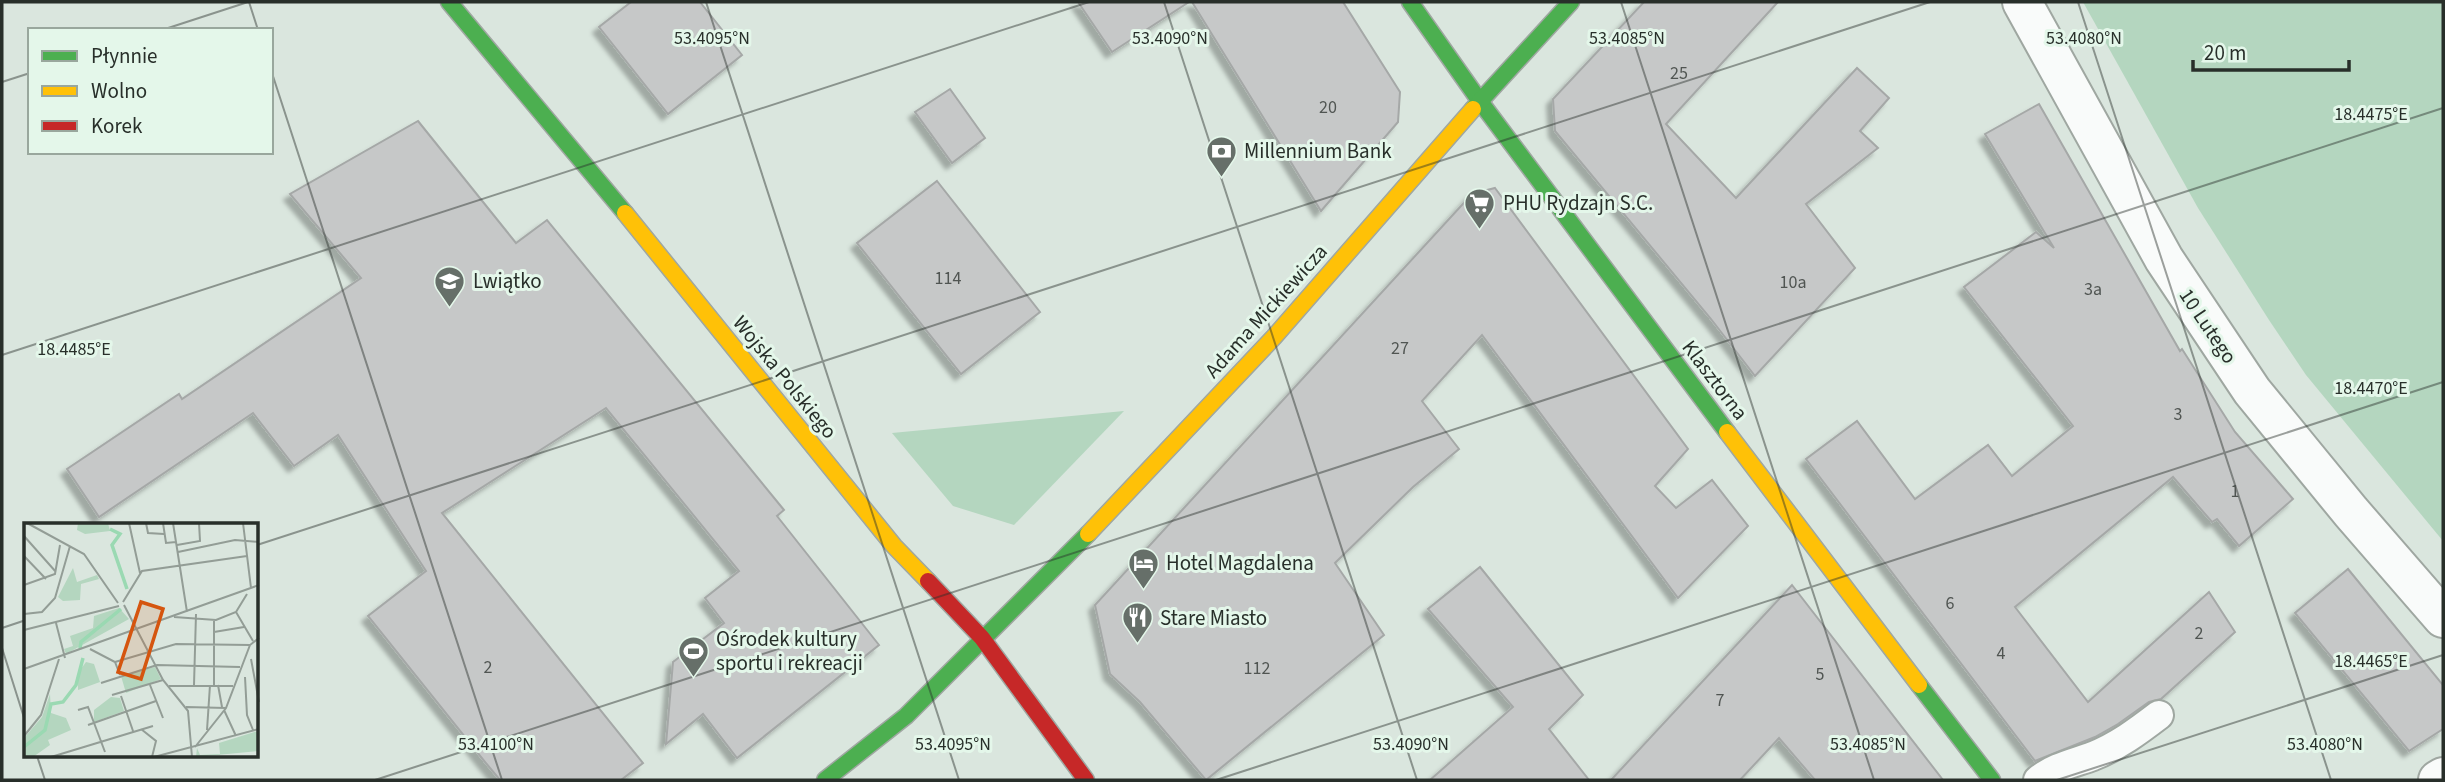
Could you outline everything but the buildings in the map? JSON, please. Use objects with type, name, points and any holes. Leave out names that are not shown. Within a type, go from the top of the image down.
[{"type":"street","name":"Wojska Polskiego","points":[[449,2],[894,545],[982,638],[1086,780]]},
{"type":"street","name":"Klasztorna","points":[[1410,2],[1479,100],[1819,555],[1992,780]]},
{"type":"street","name":"Adama Mickiewicza","points":[[825,780],[906,716],[982,638],[1063,561],[1274,337],[1479,100],[1571,2]]},
{"type":"street","name":"10 Lutego","points":[[2022,2],[2164,259],[2252,391],[2443,618]]},
{"type":"street","points":[[2438,780],[2443,776]]},
{"type":"lane","points":[[2038,780],[2124,740],[2159,715]]},
{"type":"green space","points":[[2083,2],[2443,2],[2443,541],[2306,375],[2269,320],[2198,208]]},
{"type":"green space","points":[[1124,411],[1014,525],[953,506],[892,433]]},
{"type":"traffic: fast","points":[[449,2],[625,213]]},
{"type":"traffic: fast","points":[[1410,2],[1479,100],[1727,432]]},
{"type":"traffic: fast","points":[[1473,109],[1571,2]]},
{"type":"traffic: fast","points":[[825,780],[906,716],[1088,534]]},
{"type":"traffic: fast","points":[[1919,685],[1992,780]]},
{"type":"traffic: slow","points":[[1088,534],[1274,337],[1473,109]]},
{"type":"traffic: slow","points":[[625,213],[894,546],[928,581]]},
{"type":"traffic: slow","points":[[1727,432],[1919,685]]},
{"type":"traffic: jam","points":[[928,581],[982,638],[1086,780]]},
{"type":"place","name":"Millennium Bank","points":[[1221,178]]},
{"type":"place","name":"PHU Rydzajn S.C.","points":[[1480,230]]},
{"type":"place","name":"Lwiątko","points":[[450,308]]},
{"type":"place","name":"Hotel Magdalena","points":[[1143,590]]},
{"type":"place","name":"Stare Miasto","points":[[1137,645]]},
{"type":"place","name":"Ośrodek kultury sportu i rekreacji","points":[[693,678]]}]
